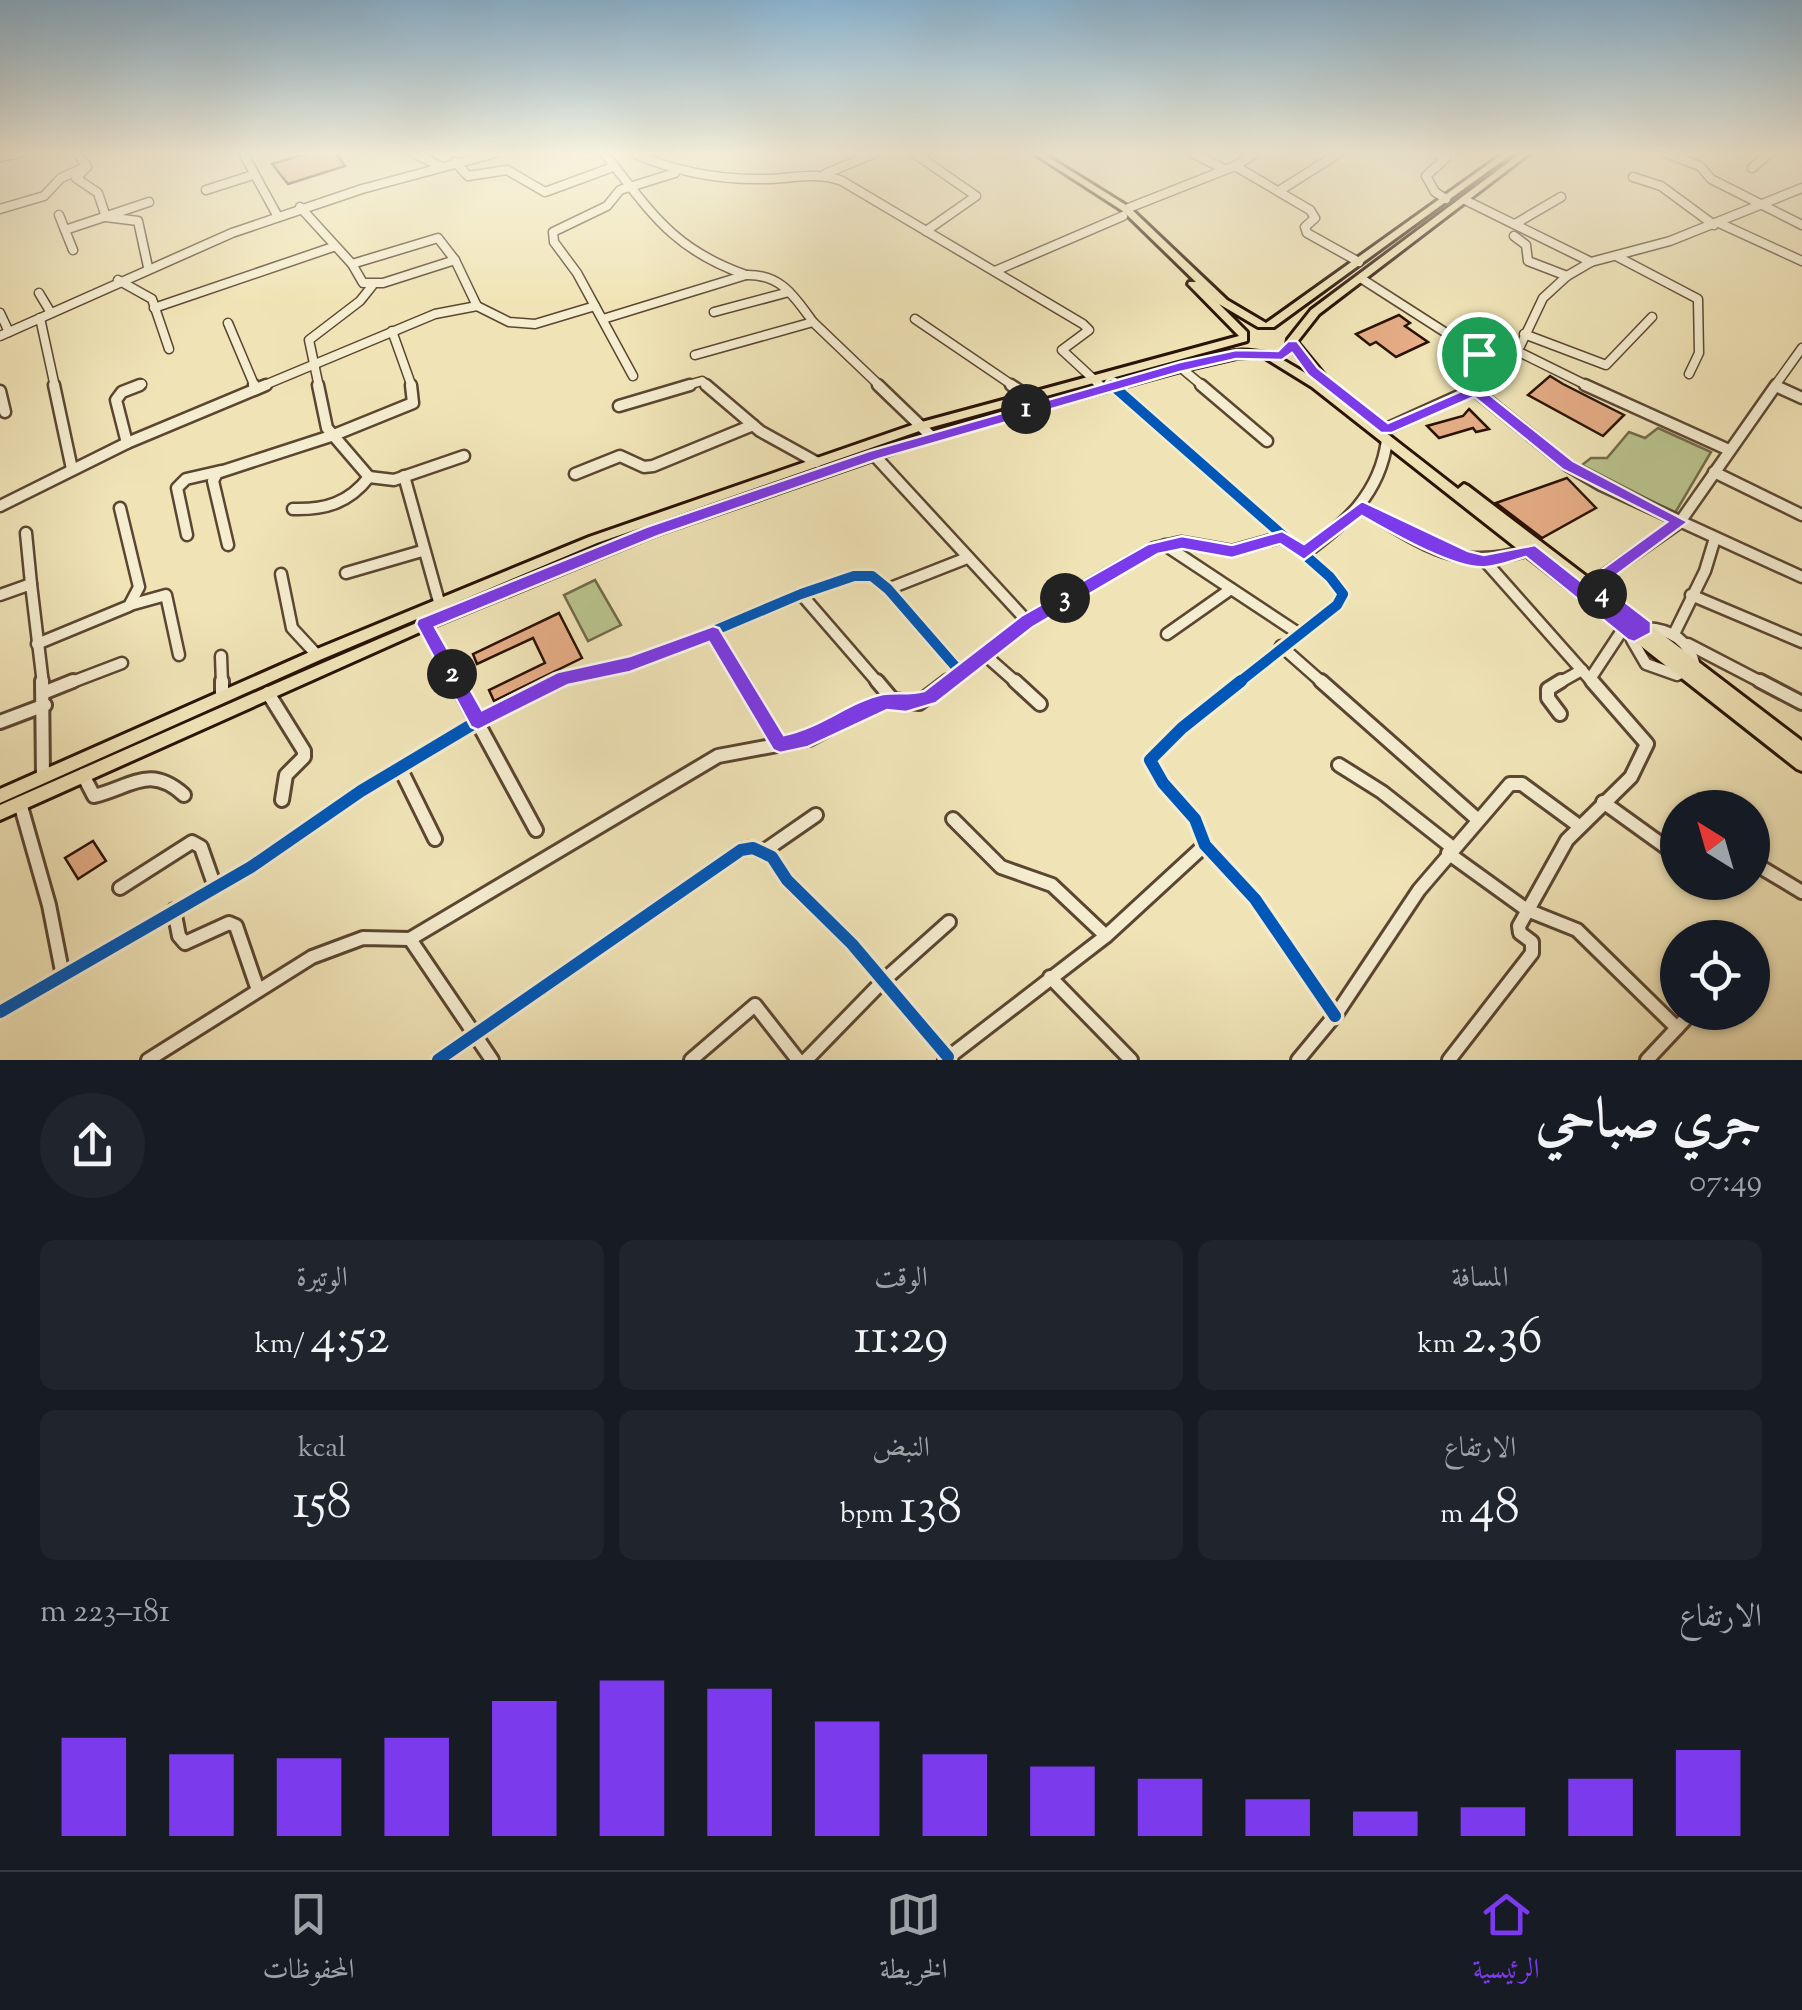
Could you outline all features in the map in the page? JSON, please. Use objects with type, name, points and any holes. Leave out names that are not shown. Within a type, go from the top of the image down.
[{"type":"main road","points":[[1108,202],[1125,213]]},
{"type":"main road","points":[[1110,202],[1223,302],[1284,331],[1313,372],[1529,550],[1802,750]]},
{"type":"main road","points":[[0,813],[424,624],[441,609],[592,540],[816,462],[1102,384],[1243,336],[1266,325],[1441,202]]},
{"type":"main road","points":[[0,796],[317,655],[874,455],[927,431],[1029,397],[1236,354],[1282,356],[1305,321],[1462,202]]},
{"type":"main road","points":[[1190,275],[1263,355],[1306,376],[1387,435],[1590,585],[1634,629]]},
{"type":"main road","points":[[1690,670],[1802,764]]},
{"type":"street","points":[[101,202],[106,216]]},
{"type":"street","points":[[65,230],[148,202]]},
{"type":"street","points":[[270,202],[277,215]]},
{"type":"street","points":[[0,313],[5,334],[148,267],[315,202]]},
{"type":"street","points":[[609,202],[552,232],[554,242],[596,306],[633,376]]},
{"type":"street","points":[[645,202],[665,230],[706,261],[746,275]]},
{"type":"street","points":[[878,202],[1088,328],[1062,350],[1339,587],[1343,599],[1281,646],[1150,760],[1163,783],[1195,818],[1205,845],[1256,899],[1335,1016]]},
{"type":"street","points":[[926,231],[967,202]]},
{"type":"street","points":[[996,271],[1148,202]]},
{"type":"street","points":[[1296,202],[1312,213],[1314,219],[1305,227],[1306,233],[1359,262]]},
{"type":"street","points":[[1470,202],[1592,262]]},
{"type":"street","points":[[1515,224],[1552,202]]},
{"type":"street","points":[[1685,202],[1716,224],[1802,261]]},
{"type":"street","points":[[1758,202],[1802,224]]},
{"type":"street","points":[[1304,554],[1362,508],[1384,467],[1387,435],[1476,391],[1517,356],[1543,298],[1567,276],[1592,262],[1772,202]]},
{"type":"street","points":[[300,207],[352,264],[359,280],[372,286]]},
{"type":"street","points":[[59,214],[73,250]]},
{"type":"street","points":[[106,216],[138,221],[148,267]]},
{"type":"street","points":[[1514,236],[1526,246],[1528,260],[1567,276]]},
{"type":"street","points":[[352,264],[432,238],[442,240],[477,306],[498,320],[517,326],[596,306]]},
{"type":"street","points":[[154,308],[333,247]]},
{"type":"street","points":[[1615,255],[1698,300],[1699,353],[1689,374]]},
{"type":"street","points":[[454,260],[372,286],[358,303],[338,312],[312,335],[308,344],[327,428],[370,476],[386,480],[464,456]]},
{"type":"street","points":[[602,319],[746,275],[771,274],[813,322],[927,431]]},
{"type":"street","points":[[1362,279],[1479,354],[1493,377]]},
{"type":"street","points":[[118,280],[145,294],[168,349]]},
{"type":"street","points":[[714,312],[790,292]]},
{"type":"street","points":[[39,293],[72,470]]},
{"type":"street","points":[[0,506],[127,443],[392,331],[451,309],[477,306]]},
{"type":"street","points":[[1524,334],[1588,361],[1606,364],[1652,317]]},
{"type":"street","points":[[914,319],[1029,397]]},
{"type":"street","points":[[695,355],[813,322]]},
{"type":"street","points":[[228,323],[256,389]]},
{"type":"street","points":[[187,535],[177,488],[196,475],[221,471],[334,435],[413,404],[415,395],[392,331]]},
{"type":"street","points":[[1590,585],[1680,522],[1802,348]]},
{"type":"street","points":[[1479,354],[1517,356],[1729,450]]},
{"type":"street","points":[[1180,367],[1267,440]]},
{"type":"street","points":[[619,406],[702,380],[753,425],[816,462]]},
{"type":"street","points":[[127,443],[116,400],[122,392],[142,384]]},
{"type":"street","points":[[1778,387],[1802,398]]},
{"type":"street","points":[[0,391],[4,412]]},
{"type":"street","points":[[1476,391],[1567,465],[1802,577]]},
{"type":"street","points":[[575,474],[620,456],[644,468],[653,466],[753,425]]},
{"type":"street","points":[[874,455],[1027,622]]},
{"type":"street","points":[[221,471],[213,481],[228,544]]},
{"type":"street","points":[[1714,472],[1802,516]]},
{"type":"street","points":[[294,509],[317,511],[345,502],[370,476]]},
{"type":"street","points":[[404,476],[416,506],[422,551],[441,609]]},
{"type":"street","points":[[120,508],[139,586],[129,606]]},
{"type":"street","points":[[1362,508],[1449,552],[1484,561],[1529,550]]},
{"type":"street","points":[[26,532],[44,699],[43,776]]},
{"type":"street","points":[[148,1060],[258,990],[337,946],[363,938],[410,939],[703,764],[736,750],[808,739],[854,714],[892,700],[919,702],[1027,622],[1165,545],[1201,544],[1232,551],[1282,537]]},
{"type":"street","points":[[1679,638],[1691,595],[1705,571],[1715,538]]},
{"type":"street","points":[[1165,545],[1298,634]]},
{"type":"street","points":[[346,573],[422,551]]},
{"type":"street","points":[[888,588],[967,558]]},
{"type":"street","points":[[1448,1060],[1532,953],[1532,942],[1520,933],[1519,926],[1579,826],[1631,777],[1647,744],[1484,561]]},
{"type":"street","points":[[281,574],[292,628],[317,655]]},
{"type":"street","points":[[0,1012],[215,888],[478,721],[564,678],[630,664],[801,594],[864,574],[888,588],[962,673]]},
{"type":"street","points":[[0,595],[30,584]]},
{"type":"street","points":[[1167,634],[1231,590]]},
{"type":"street","points":[[801,594],[892,700]]},
{"type":"street","points":[[37,644],[166,595],[179,656]]},
{"type":"street","points":[[1691,595],[1802,642]]},
{"type":"street","points":[[424,624],[536,830]]},
{"type":"street","points":[[1560,714],[1548,698],[1548,689],[1586,674],[1634,629],[1679,638],[1802,703]]},
{"type":"street","points":[[713,633],[780,744]]},
{"type":"street","points":[[1679,638],[1694,657],[1690,670]]},
{"type":"street","points":[[1281,646],[1478,819]]},
{"type":"street","points":[[984,655],[1040,704]]},
{"type":"street","points":[[220,656],[222,696]]},
{"type":"street","points":[[0,722],[122,663]]},
{"type":"street","points":[[268,693],[304,751],[304,757],[286,774],[282,800]]},
{"type":"street","points":[[1339,765],[1382,792],[1528,910],[1576,930],[1660,1012]]},
{"type":"street","points":[[400,768],[435,838]]},
{"type":"street","points":[[82,775],[94,796],[145,778],[162,777],[173,782],[184,795]]},
{"type":"street","points":[[1298,1060],[1335,1016],[1391,929],[1450,850],[1510,784],[1516,782],[1579,826]]},
{"type":"street","points":[[1603,802],[1660,843]]},
{"type":"street","points":[[20,803],[49,906],[63,976]]},
{"type":"street","points":[[438,1060],[741,850],[764,851],[816,815]]},
{"type":"street","points":[[953,819],[1001,867],[1052,885],[1106,936]]},
{"type":"street","points":[[120,888],[192,842],[201,848],[215,888]]},
{"type":"street","points":[[764,851],[884,980],[946,1058],[1106,936],[1205,845]]},
{"type":"street","points":[[1770,873],[1802,892]]},
{"type":"street","points":[[174,910],[179,936],[185,943],[229,923],[236,926],[258,990]]},
{"type":"street","points":[[690,1060],[755,1005],[797,1059],[949,922]]},
{"type":"street","points":[[410,939],[492,1060]]},
{"type":"street","points":[[1050,977],[1130,1060]]},
{"type":"street","points":[[1647,1060],[1675,1030]]},
{"type":"green space","points":[[1658,428],[1711,452],[1675,513],[1582,465],[1591,458],[1607,458],[1629,432],[1645,438]]},
{"type":"green space","points":[[595,580],[621,625],[588,641],[564,595]]},
{"type":"building","points":[[1399,315],[1410,323],[1405,326],[1428,342],[1396,357],[1376,342],[1370,345],[1356,334]]},
{"type":"building","points":[[1550,376],[1624,415],[1603,436],[1528,395]]},
{"type":"building","points":[[1469,409],[1489,429],[1476,432],[1473,428],[1439,438],[1427,426],[1463,416]]},
{"type":"building","points":[[1567,478],[1596,508],[1542,538],[1496,503]]},
{"type":"building","points":[[559,613],[582,658],[494,701],[489,690],[545,663],[533,638],[477,664],[473,654]]},
{"type":"building","points":[[93,841],[106,861],[78,879],[65,858]]},
{"type":"cycle path","points":[[1112,385],[1330,577],[1343,594],[1337,605],[1182,728],[1150,760],[1163,783],[1195,819],[1205,845],[1255,899],[1335,1016]]},
{"type":"cycle path","points":[[0,1012],[251,867],[361,791],[478,721],[564,678],[652,657],[801,594],[854,576],[872,576],[888,589],[961,673]]},
{"type":"cycle path","points":[[438,1060],[741,850],[753,848],[772,857],[787,880],[852,944],[948,1057]]},
{"type":"route","points":[[1479,354],[1488,364],[1493,377],[1476,391],[1386,429],[1313,372],[1292,344],[1282,356],[1236,354],[1180,367],[874,455],[652,532],[424,624],[478,721],[564,678],[630,664],[713,633],[780,744],[808,739],[854,714],[892,700],[906,704],[929,698],[1027,622],[1154,548],[1182,542],[1220,550],[1245,550],[1282,537],[1304,554],[1362,508],[1400,530],[1465,557],[1496,560],[1529,550],[1634,634],[1644,628],[1590,585],[1680,522],[1567,465],[1476,391],[1514,359],[1479,354]]}]
